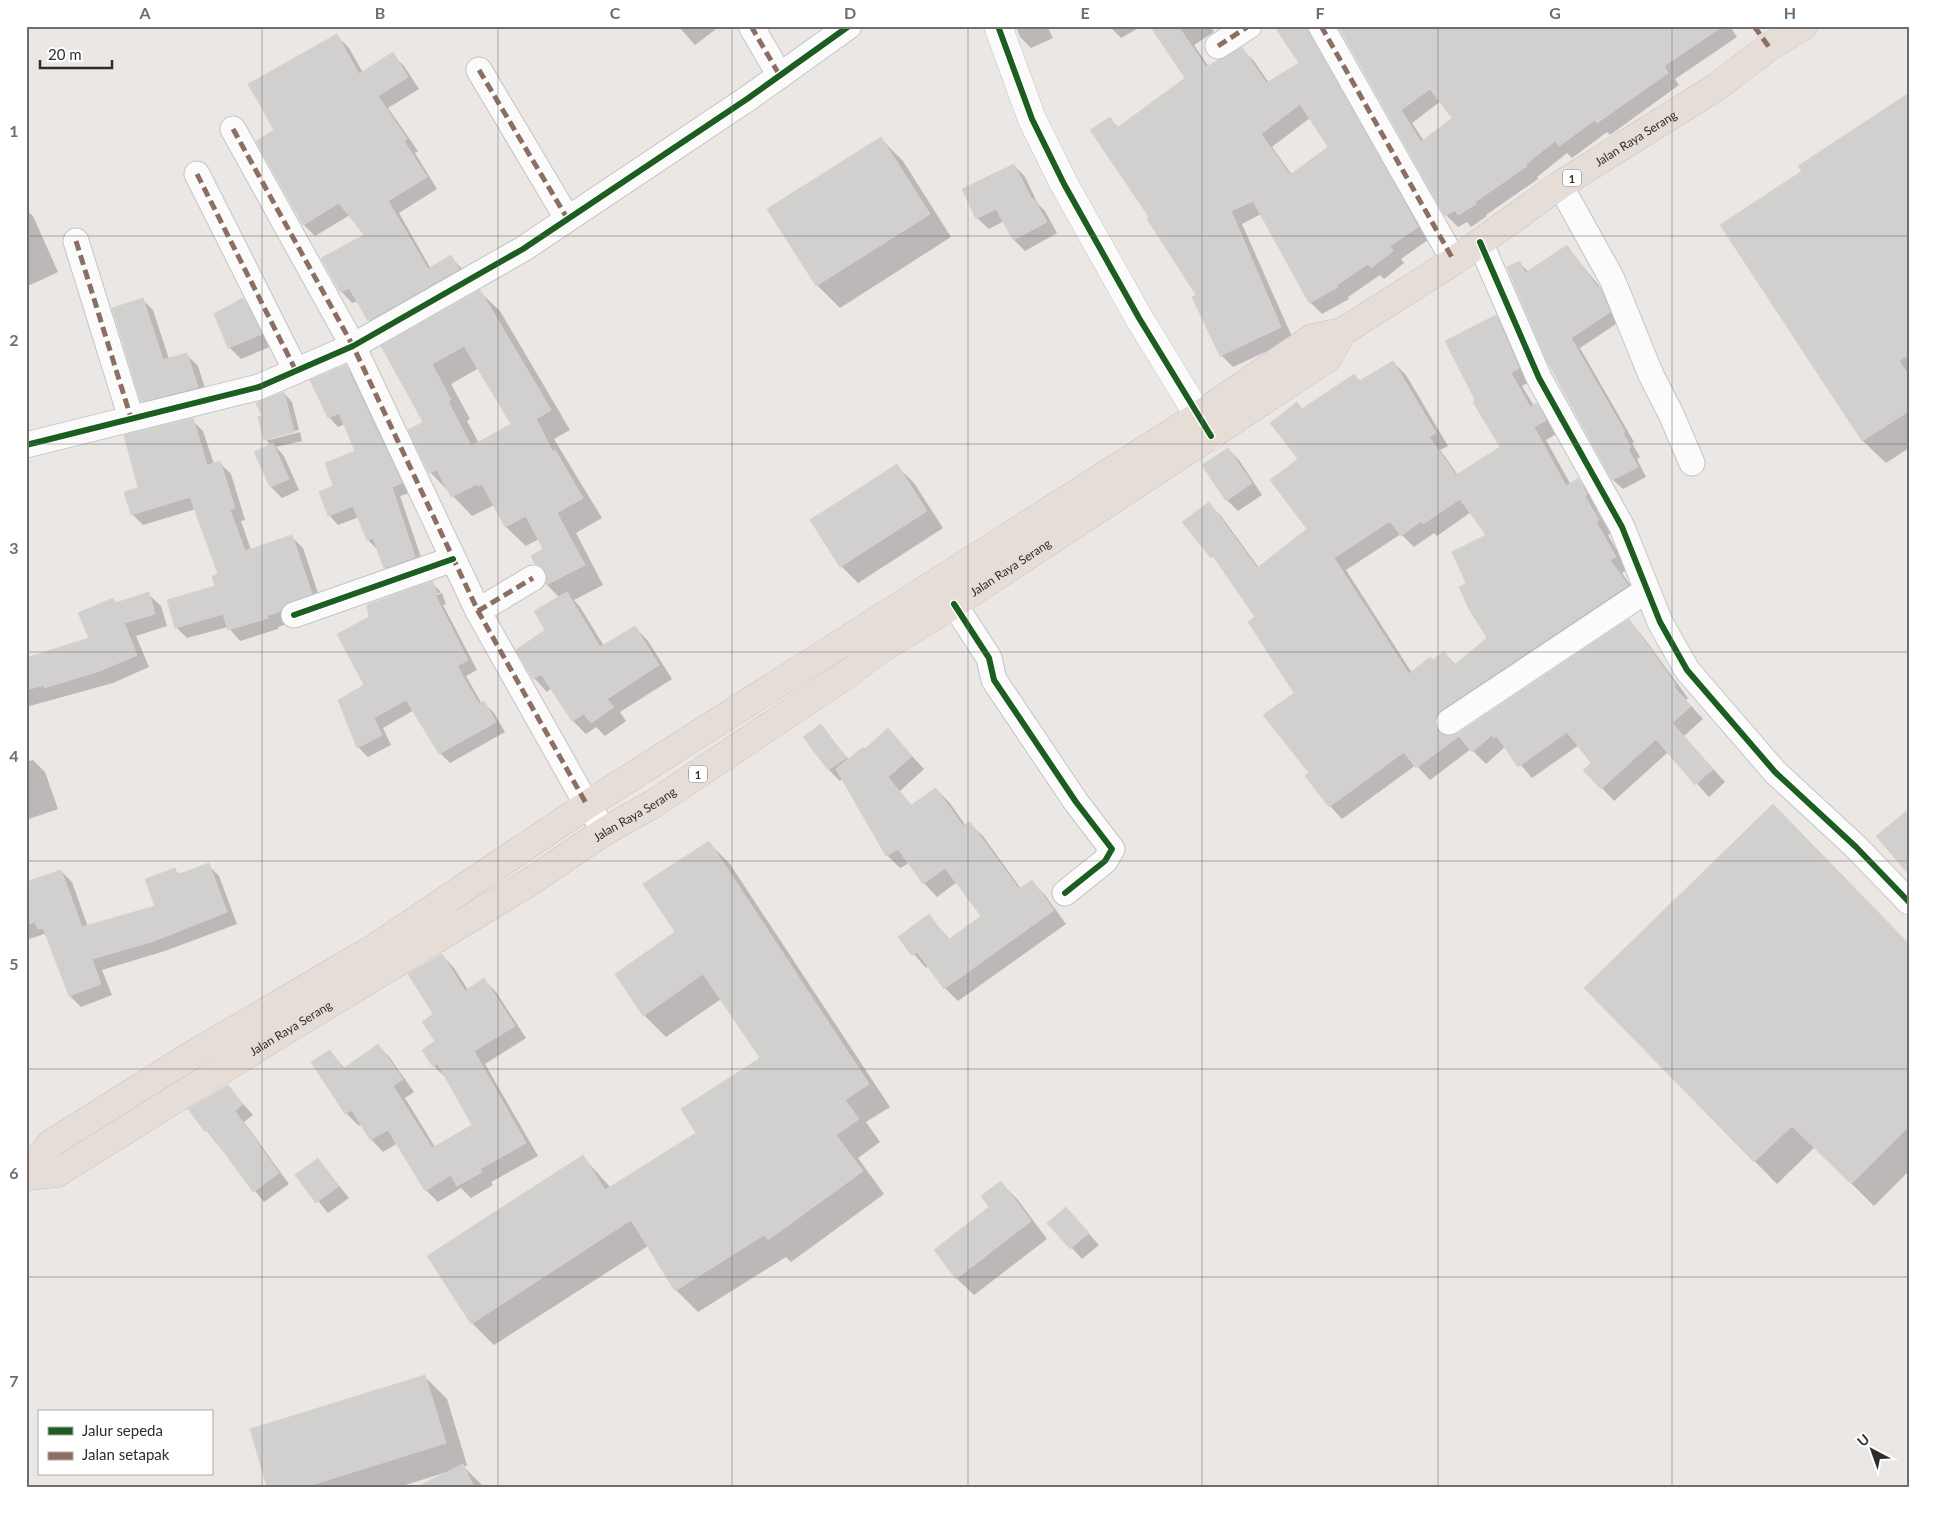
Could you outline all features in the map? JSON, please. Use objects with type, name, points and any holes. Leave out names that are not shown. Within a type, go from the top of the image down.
[{"type":"highway","name":"Jalan Raya Serang","points":[[27,1176],[50,1144],[187,1058],[376,947],[587,805],[1204,426],[1328,358],[1342,332],[1454,261],[1560,185],[1715,88],[1769,47],[1803,26]]},
{"type":"highway","name":"Jalan Raya Serang","points":[[27,1176],[58,1173],[265,1043],[528,883],[605,831],[653,804],[846,675],[879,650],[954,604],[1204,426]]},
{"type":"street","points":[[751,26],[780,76]]},
{"type":"street","points":[[26,445],[131,418],[210,401],[259,387],[353,346],[523,249],[780,76],[849,26]]},
{"type":"street","points":[[998,26],[1032,119],[1064,184],[1139,318],[1204,426]]},
{"type":"street","points":[[1218,46],[1250,26]]},
{"type":"street","points":[[1321,26],[1454,261]]},
{"type":"street","points":[[479,70],[568,218]]},
{"type":"street","points":[[233,129],[353,346],[478,611],[587,805],[605,831]]},
{"type":"street","points":[[197,174],[296,371]]},
{"type":"street","points":[[1560,185],[1612,279],[1651,375],[1672,414],[1692,463]]},
{"type":"street","points":[[76,241],[131,418]]},
{"type":"street","points":[[1480,242],[1539,378],[1622,527],[1660,622],[1687,670],[1775,772],[1856,847],[1909,902]]},
{"type":"street","points":[[294,615],[453,559]]},
{"type":"street","points":[[478,611],[533,578]]},
{"type":"street","points":[[1449,722],[1648,590]]},
{"type":"street","points":[[954,604],[989,658],[994,680],[1076,802],[1112,849],[1105,861],[1065,893]]},
{"type":"building","points":[[1150,26],[1178,26],[1206,67],[1242,47],[1266,83],[1299,63],[1274,26],[1307,26],[1418,227],[1390,246],[1393,251],[1371,268],[1368,264],[1337,285],[1338,287],[1309,303],[1253,201],[1231,211],[1281,327],[1220,356],[1192,297],[1196,295],[1147,219],[1149,217],[1090,130],[1110,117],[1117,128],[1185,78]],"holes":[[[1300,104],[1328,147],[1290,175],[1261,134]]]},
{"type":"building","points":[[1338,26],[1723,26],[1664,66],[1668,73],[1597,123],[1595,120],[1559,146],[1555,141],[1526,164],[1527,166],[1475,202],[1476,204],[1458,215],[1455,210],[1445,216]],"holes":[[[1430,89],[1452,118],[1421,142],[1401,110]]]},
{"type":"building","points":[[337,34],[359,74],[393,52],[408,77],[378,96],[407,139],[404,141],[427,177],[388,201],[428,269],[451,255],[459,269],[368,321],[349,288],[340,292],[321,258],[364,235],[339,203],[303,225],[256,141],[274,130],[248,84]]},
{"type":"building","points":[[1909,93],[1909,354],[1899,361],[1909,376],[1909,411],[1862,441],[1720,225],[1802,171],[1798,166]]},
{"type":"building","points":[[881,137],[930,214],[816,286],[767,209]]},
{"type":"building","points":[[1014,164],[1032,200],[1034,199],[1047,222],[1013,240],[996,209],[976,219],[962,189]]},
{"type":"building","points":[[1567,245],[1598,288],[1600,287],[1610,312],[1571,338],[1625,432],[1623,433],[1631,447],[1628,449],[1638,467],[1612,480],[1546,359],[1507,267],[1520,261],[1525,273]]},
{"type":"building","points":[[480,290],[551,410],[536,419],[553,452],[555,450],[583,498],[557,513],[585,565],[546,585],[546,571],[535,564],[531,556],[543,549],[526,516],[505,527],[482,484],[478,486],[477,484],[451,497],[437,470],[429,473],[408,430],[423,422],[381,346]],"holes":[[[464,346],[511,424],[471,446],[448,401],[451,400],[432,364]]]},
{"type":"building","points":[[143,298],[163,360],[187,353],[198,387],[141,402],[112,308]]},
{"type":"building","points":[[243,298],[262,334],[228,348],[214,314]]},
{"type":"building","points":[[1496,315],[1519,368],[1511,373],[1530,407],[1537,403],[1546,420],[1534,427],[1566,486],[1578,478],[1587,494],[1585,497],[1599,520],[1596,522],[1616,557],[1610,560],[1628,585],[1441,710],[1436,716],[1437,730],[1443,735],[1457,734],[1629,619],[1676,685],[1674,687],[1691,706],[1672,723],[1713,769],[1695,785],[1656,739],[1601,789],[1583,770],[1591,763],[1567,732],[1518,767],[1497,736],[1494,738],[1492,735],[1472,752],[1459,736],[1416,768],[1404,752],[1329,807],[1305,776],[1309,773],[1263,715],[1294,693],[1248,622],[1255,617],[1213,556],[1211,558],[1182,522],[1209,502],[1257,568],[1307,529],[1270,480],[1298,459],[1270,423],[1297,402],[1302,409],[1354,374],[1359,381],[1393,361],[1436,433],[1429,437],[1456,475],[1500,447],[1473,402],[1475,400],[1445,341]],"holes":[[[1460,499],[1486,535],[1452,552],[1466,583],[1459,587],[1469,609],[1487,638],[1454,665],[1444,651],[1433,660],[1430,657],[1409,674],[1334,558],[1390,521],[1401,536],[1421,521],[1423,524]]]},
{"type":"building","points":[[346,365],[402,483],[392,487],[415,557],[384,568],[373,538],[367,540],[353,506],[328,516],[319,492],[333,486],[325,463],[355,451],[339,413],[328,418],[310,380]]},
{"type":"building","points":[[284,392],[294,432],[264,440],[258,417],[262,416],[256,403]]},
{"type":"building","points":[[193,418],[207,465],[220,461],[235,508],[230,510],[245,551],[292,535],[312,594],[289,602],[280,611],[267,616],[268,618],[228,630],[223,614],[175,628],[167,600],[215,586],[212,576],[218,574],[190,497],[131,515],[124,492],[138,488],[124,435]]},
{"type":"building","points":[[273,443],[289,479],[270,487],[254,452]]},
{"type":"building","points":[[1228,448],[1252,483],[1226,501],[1202,465]]},
{"type":"building","points":[[897,464],[927,511],[840,567],[810,520]]},
{"type":"building","points":[[433,581],[437,594],[435,595],[468,660],[457,666],[479,704],[484,701],[496,722],[439,754],[406,700],[374,718],[382,735],[357,748],[338,700],[364,685],[337,634],[369,617],[367,605]]},
{"type":"building","points":[[149,592],[155,614],[124,623],[137,655],[100,671],[44,688],[44,685],[26,690],[26,658],[89,638],[78,613],[113,598],[115,603]]},
{"type":"building","points":[[567,592],[600,647],[635,626],[659,665],[607,699],[614,707],[591,723],[584,714],[572,721],[541,674],[533,679],[516,650],[545,630],[534,611]]},
{"type":"building","points":[[821,724],[846,758],[828,770],[803,737]]},
{"type":"building","points":[[888,728],[912,756],[888,777],[911,805],[936,788],[963,826],[970,822],[1019,889],[1032,880],[1054,910],[944,989],[917,952],[912,956],[898,937],[929,914],[948,940],[981,916],[945,868],[923,884],[898,849],[886,856],[836,769],[863,747],[865,749]]},
{"type":"building","points":[[1773,804],[1909,944],[1909,1126],[1851,1184],[1792,1126],[1754,1162],[1584,988]]},
{"type":"building","points":[[1909,809],[1909,875],[1876,836]]},
{"type":"building","points":[[709,841],[869,1084],[845,1100],[859,1119],[836,1135],[863,1171],[768,1240],[764,1235],[675,1291],[631,1220],[471,1324],[427,1256],[583,1155],[605,1190],[696,1133],[681,1109],[760,1058],[703,974],[643,1016],[615,974],[675,932],[643,884]]},
{"type":"building","points":[[209,863],[227,912],[154,941],[92,959],[101,984],[69,996],[43,928],[38,929],[35,922],[26,925],[26,882],[61,870],[82,927],[155,906],[145,879],[175,868],[177,875]]},
{"type":"building","points":[[442,954],[465,991],[484,978],[515,1026],[474,1051],[526,1143],[480,1169],[482,1172],[457,1186],[451,1175],[425,1191],[388,1130],[370,1140],[352,1110],[345,1114],[311,1062],[330,1050],[343,1069],[378,1044],[403,1079],[393,1086],[432,1148],[472,1125],[437,1063],[433,1067],[422,1050],[435,1041],[422,1022],[433,1014],[408,974]]},
{"type":"building","points":[[228,1085],[243,1104],[235,1111],[279,1173],[253,1192],[208,1130],[205,1132],[188,1109]]},
{"type":"building","points":[[318,1158],[339,1186],[316,1203],[295,1175]]},
{"type":"building","points":[[1001,1181],[1031,1221],[956,1279],[934,1250],[989,1207],[981,1196]]},
{"type":"building","points":[[1066,1207],[1089,1233],[1070,1249],[1047,1223]]},
{"type":"building","points":[[425,1375],[446,1443],[305,1487],[267,1487],[250,1429]]},
{"type":"building","points":[[463,1464],[474,1487],[417,1487]]},
{"type":"marked path","points":[[751,26],[780,76]]},
{"type":"marked path","points":[[1218,46],[1249,26]]},
{"type":"marked path","points":[[1321,26],[1454,261]]},
{"type":"marked path","points":[[1754,26],[1769,47]]},
{"type":"marked path","points":[[479,70],[567,218]]},
{"type":"marked path","points":[[233,129],[353,346],[478,611],[587,805]]},
{"type":"marked path","points":[[197,174],[296,371]]},
{"type":"marked path","points":[[76,241],[131,418]]},
{"type":"marked path","points":[[478,611],[533,578]]},
{"type":"cycle path","points":[[26,445],[259,387],[353,346],[523,249],[747,99],[849,26]]},
{"type":"cycle path","points":[[998,26],[1032,119],[1064,184],[1139,318],[1211,436]]},
{"type":"cycle path","points":[[1480,242],[1539,378],[1622,527],[1660,622],[1687,670],[1775,772],[1856,847],[1909,902]]},
{"type":"cycle path","points":[[294,615],[453,559]]},
{"type":"cycle path","points":[[954,604],[989,658],[994,680],[1076,802],[1112,849],[1105,861],[1065,893]]}]
